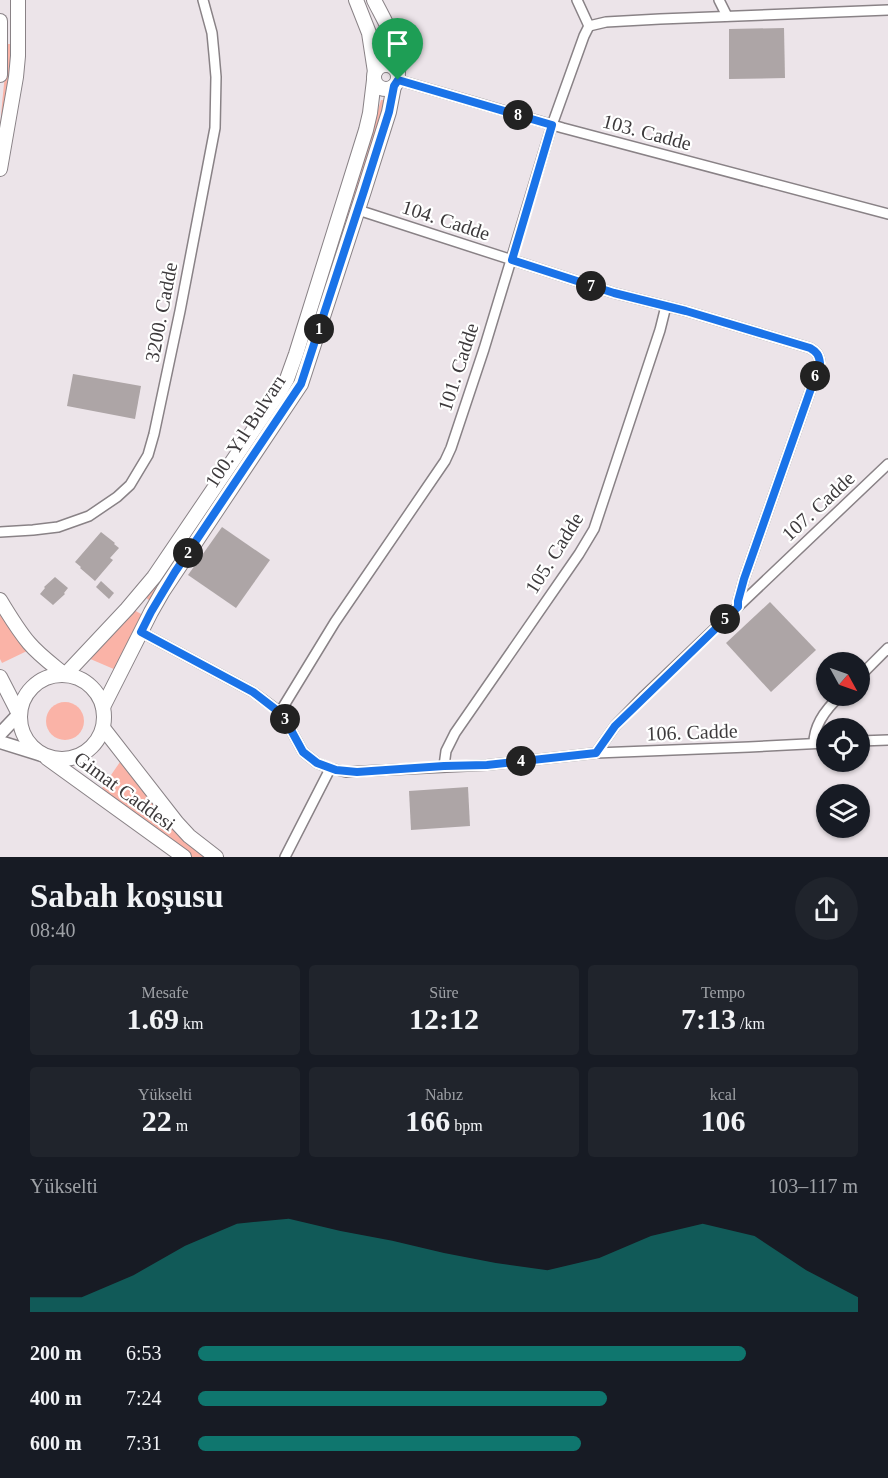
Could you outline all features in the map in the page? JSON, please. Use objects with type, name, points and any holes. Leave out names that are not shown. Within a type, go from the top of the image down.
[{"type":"main road","points":[[0,169],[16,84],[18,0]]},
{"type":"main road","name":"100. Yıl Bulvarı","points":[[65,675],[154,577],[287,379],[297,354],[366,130],[373,98],[374,76],[369,33],[356,0]]},
{"type":"main road","name":"100. Yıl Bulvarı","points":[[103,707],[151,612],[169,582],[301,384],[389,112],[397,79],[399,58],[393,39],[374,0]]},
{"type":"main road","points":[[0,21],[0,75]]},
{"type":"main road","points":[[384,64],[392,66],[397,79],[387,89],[383,89],[379,87],[374,76],[377,68],[384,64]]},
{"type":"main road","points":[[0,600],[29,643],[65,675]]},
{"type":"main road","points":[[19,714],[22,701],[35,684],[54,676],[65,675],[75,677],[93,688],[103,707]]},
{"type":"main road","name":"Gimat Caddesi","points":[[0,677],[19,714],[20,728],[32,748],[184,857]]},
{"type":"main road","name":"Gimat Caddesi","points":[[42,755],[67,760],[90,749],[98,740],[103,728],[103,707]]},
{"type":"main road","name":"Gimat Caddesi","points":[[103,728],[177,823],[189,836],[216,857]]},
{"type":"street","name":"3200. Cadde","points":[[0,532],[58,527],[89,516],[130,485],[148,455],[180,311],[215,128],[215,65],[212,33],[203,0]]},
{"type":"street","points":[[577,0],[589,26],[606,22],[888,10]]},
{"type":"street","points":[[719,0],[727,16]]},
{"type":"street","name":"101. Cadde","points":[[279,712],[335,622],[445,461],[451,448],[512,260],[552,125],[589,26]]},
{"type":"street","name":"103. Cadde","points":[[397,79],[552,125],[888,214]]},
{"type":"street","name":"104. Cadde","points":[[358,210],[614,293],[817,351],[820,363],[744,579],[738,607]]},
{"type":"street","name":"105. Cadde","points":[[444,766],[446,751],[455,733],[594,529],[666,306]]},
{"type":"street","name":"107. Cadde","points":[[596,753],[615,726],[888,464]]},
{"type":"street","name":"106. Cadde","points":[[141,632],[253,692],[285,719],[303,752],[317,763],[330,769],[357,772],[487,765],[596,753],[814,743]]},
{"type":"street","points":[[870,666],[888,648]]},
{"type":"street","points":[[814,743],[814,734],[831,706]]},
{"type":"street","points":[[0,734],[19,714]]},
{"type":"street","points":[[870,741],[888,740]]},
{"type":"street","points":[[0,742],[42,755]]},
{"type":"street","points":[[285,857],[330,769]]},
{"type":"shaded area","points":[[7,44],[13,44],[12,66],[0,141],[1,117]]},
{"type":"shaded area","points":[[381,100],[385,100],[297,379],[150,601],[144,596],[292,380]]},
{"type":"shaded area","points":[[132,609],[143,615],[116,670],[88,658]]},
{"type":"shaded area","points":[[0,613],[27,651],[2,663],[0,659]]},
{"type":"shaded area","points":[[65,702],[79,707],[84,721],[79,735],[65,740],[51,735],[46,721],[51,707]]},
{"type":"shaded area","points":[[120,762],[154,803],[206,857],[192,857],[100,791]]},
{"type":"building","points":[[784,28],[785,78],[729,79],[729,29]]},
{"type":"building","points":[[73,374],[141,386],[135,419],[67,406]]},
{"type":"building","points":[[222,527],[270,560],[236,608],[188,575]]},
{"type":"building","points":[[101,532],[119,548],[110,558],[113,560],[95,581],[75,562]]},
{"type":"building","points":[[55,577],[68,588],[53,605],[40,594]]},
{"type":"building","points":[[101,581],[114,593],[109,599],[96,587]]},
{"type":"building","points":[[770,602],[816,650],[771,692],[726,643]]},
{"type":"building","points":[[468,787],[470,826],[411,830],[409,791]]},
{"type":"route","points":[[398,80],[552,125],[512,260],[614,293],[686,311],[810,348],[817,351],[819,356],[820,363],[744,579],[738,607],[644,696],[609,733],[596,753],[487,765],[357,772],[336,770],[317,763],[303,752],[285,719],[269,703],[253,692],[141,632],[175,572],[301,384],[389,112],[394,86],[398,80]]}]
